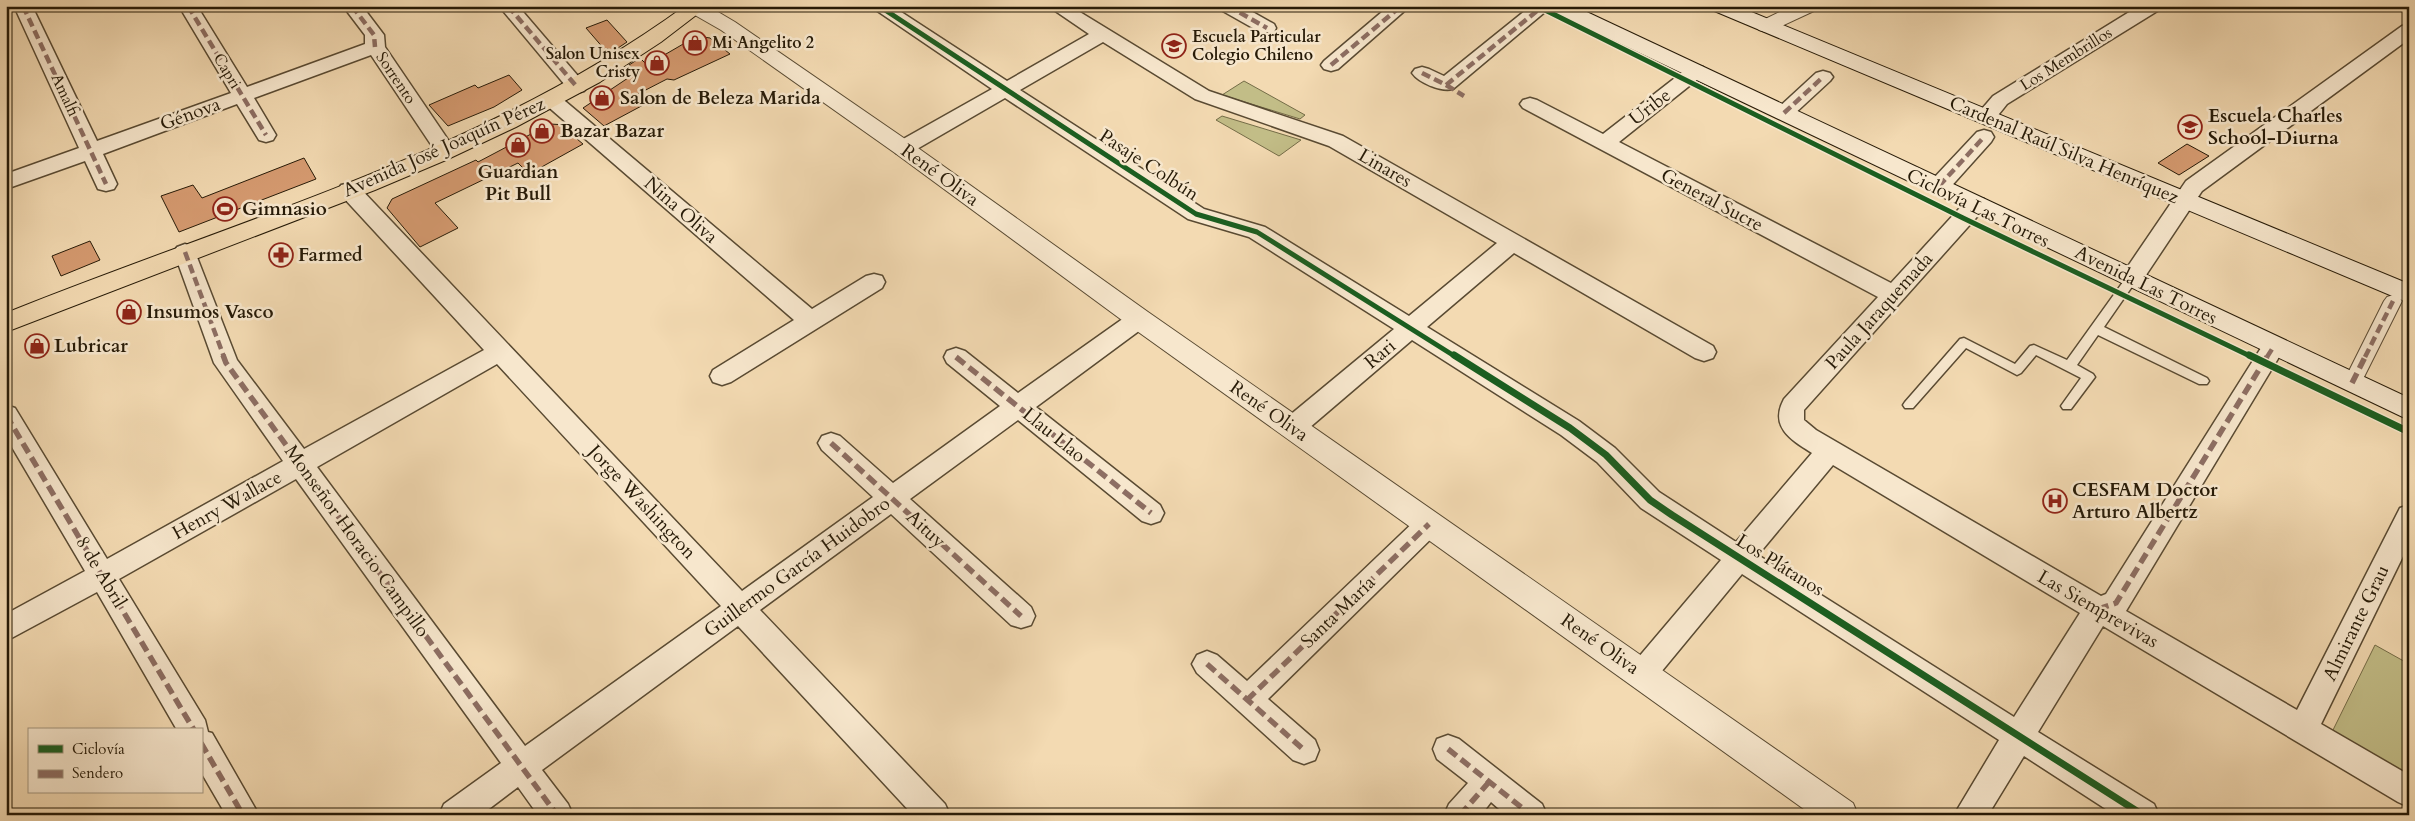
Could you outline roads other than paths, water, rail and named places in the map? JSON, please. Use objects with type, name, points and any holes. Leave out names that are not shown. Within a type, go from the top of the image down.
[{"type":"main road","name":"Avenida Las Torres","points":[[1558,6],[2409,410]]},
{"type":"main road","name":"Cardenal Raúl Silva Henríquez","points":[[1719,6],[1984,127],[2184,200],[2401,297]]},
{"type":"main road","points":[[1766,26],[1809,6]]},
{"type":"main road","name":"Avenida José Joaquín Pérez","points":[[6,323],[349,190],[445,150],[577,87],[696,7]]},
{"type":"main road","name":"René Oliva","points":[[696,7],[728,26],[903,148],[1139,319],[1842,815]]},
{"type":"street","name":"Amalfi","points":[[23,6],[106,184]]},
{"type":"street","name":"Capri","points":[[188,6],[266,135]]},
{"type":"street","name":"Sorrento","points":[[352,6],[374,35],[375,47],[445,150]]},
{"type":"street","points":[[508,6],[577,87]]},
{"type":"street","name":"Pasaje Colbún","points":[[880,6],[1196,214],[1211,221],[1241,225],[1257,232],[1411,328]]},
{"type":"street","name":"Linares","points":[[1057,6],[1211,99],[1306,128],[1336,141],[1704,352]]},
{"type":"street","points":[[1228,6],[1267,28]]},
{"type":"street","points":[[1331,65],[1401,6]]},
{"type":"street","points":[[1446,85],[1543,6]]},
{"type":"street","name":"Los Membrillos","points":[[1984,127],[2000,100],[2152,6]]},
{"type":"street","points":[[2132,278],[2194,186],[2409,30]]},
{"type":"street","points":[[903,148],[1103,34]]},
{"type":"street","name":"Génova","points":[[6,182],[375,47]]},
{"type":"street","name":"Uribe","points":[[1604,143],[1696,71]]},
{"type":"street","points":[[1422,73],[1464,96]]},
{"type":"street","points":[[1784,113],[1823,77]]},
{"type":"street","name":"Nina Oliva","points":[[552,100],[810,321]]},
{"type":"street","name":"General Sucre","points":[[1530,104],[1894,295]]},
{"type":"street","points":[[1939,186],[1984,127]]},
{"type":"street","name":"Jorge Washington","points":[[349,190],[934,815]]},
{"type":"street","name":"Paula Jaraquemada","points":[[1792,422],[1791,411],[1793,406],[1976,204]]},
{"type":"street","name":"Rari","points":[[1293,427],[1513,242]]},
{"type":"street","name":"Monseñor Horacio Campillo","points":[[185,252],[226,363],[557,815]]},
{"type":"street","points":[[722,376],[874,282]]},
{"type":"street","points":[[2352,383],[2401,297]]},
{"type":"street","name":"Guillermo García Huidobro","points":[[455,815],[1139,319]]},
{"type":"street","name":"Los Plátanos","points":[[1411,328],[1588,441],[1606,455],[1656,504],[2143,815]]},
{"type":"street","points":[[1970,815],[2098,609],[2116,604],[2274,346]]},
{"type":"street","name":"Henry Wallace","points":[[6,629],[501,352]]},
{"type":"street","name":"Llau Llao","points":[[956,357],[1151,513]]},
{"type":"street","name":"8 de Abril","points":[[6,415],[193,728]]},
{"type":"street","name":"Las Siemprevivas","points":[[1792,422],[1800,433],[1829,451],[2409,792]]},
{"type":"street","name":"Aituy","points":[[831,443],[1021,616]]},
{"type":"street","points":[[1642,674],[1829,451]]},
{"type":"street","name":"Almirante Grau","points":[[2303,730],[2409,516]]},
{"type":"street","name":"Santa María","points":[[1247,700],[1429,524]]},
{"type":"street","points":[[1207,664],[1304,750]]},
{"type":"street","points":[[202,745],[243,815]]},
{"type":"street","points":[[1448,749],[1531,815]]},
{"type":"street","points":[[1460,815],[1489,782]]},
{"type":"lane","points":[[2069,367],[2132,278]]},
{"type":"lane","points":[[2097,329],[2203,381]]},
{"type":"lane","points":[[1909,405],[1964,342],[2018,370],[2034,349],[2089,377],[2068,406]]},
{"type":"place","name":"Mi Angelito 2","points":[[695,43]]},
{"type":"place","name":"Escuela Particular Colegio Chileno","points":[[1174,46]]},
{"type":"place","name":"Salon Unisex Cristy","points":[[657,63]]},
{"type":"place","name":"Salon de Beleza Marida","points":[[602,98]]},
{"type":"place","name":"Escuela Charles School-Diurna","points":[[2190,127]]},
{"type":"place","name":"Bazar Bazar","points":[[542,131]]},
{"type":"place","name":"Guardian Pit Bull","points":[[518,145]]},
{"type":"place","name":"Gimnasio","points":[[225,209]]},
{"type":"place","name":"Farmed","points":[[281,255]]},
{"type":"place","name":"Insumos Vasco","points":[[129,312]]},
{"type":"place","name":"Lubricar","points":[[37,346]]},
{"type":"place","name":"CESFAM Doctor Arturo Albertz","points":[[2055,501]]}]
